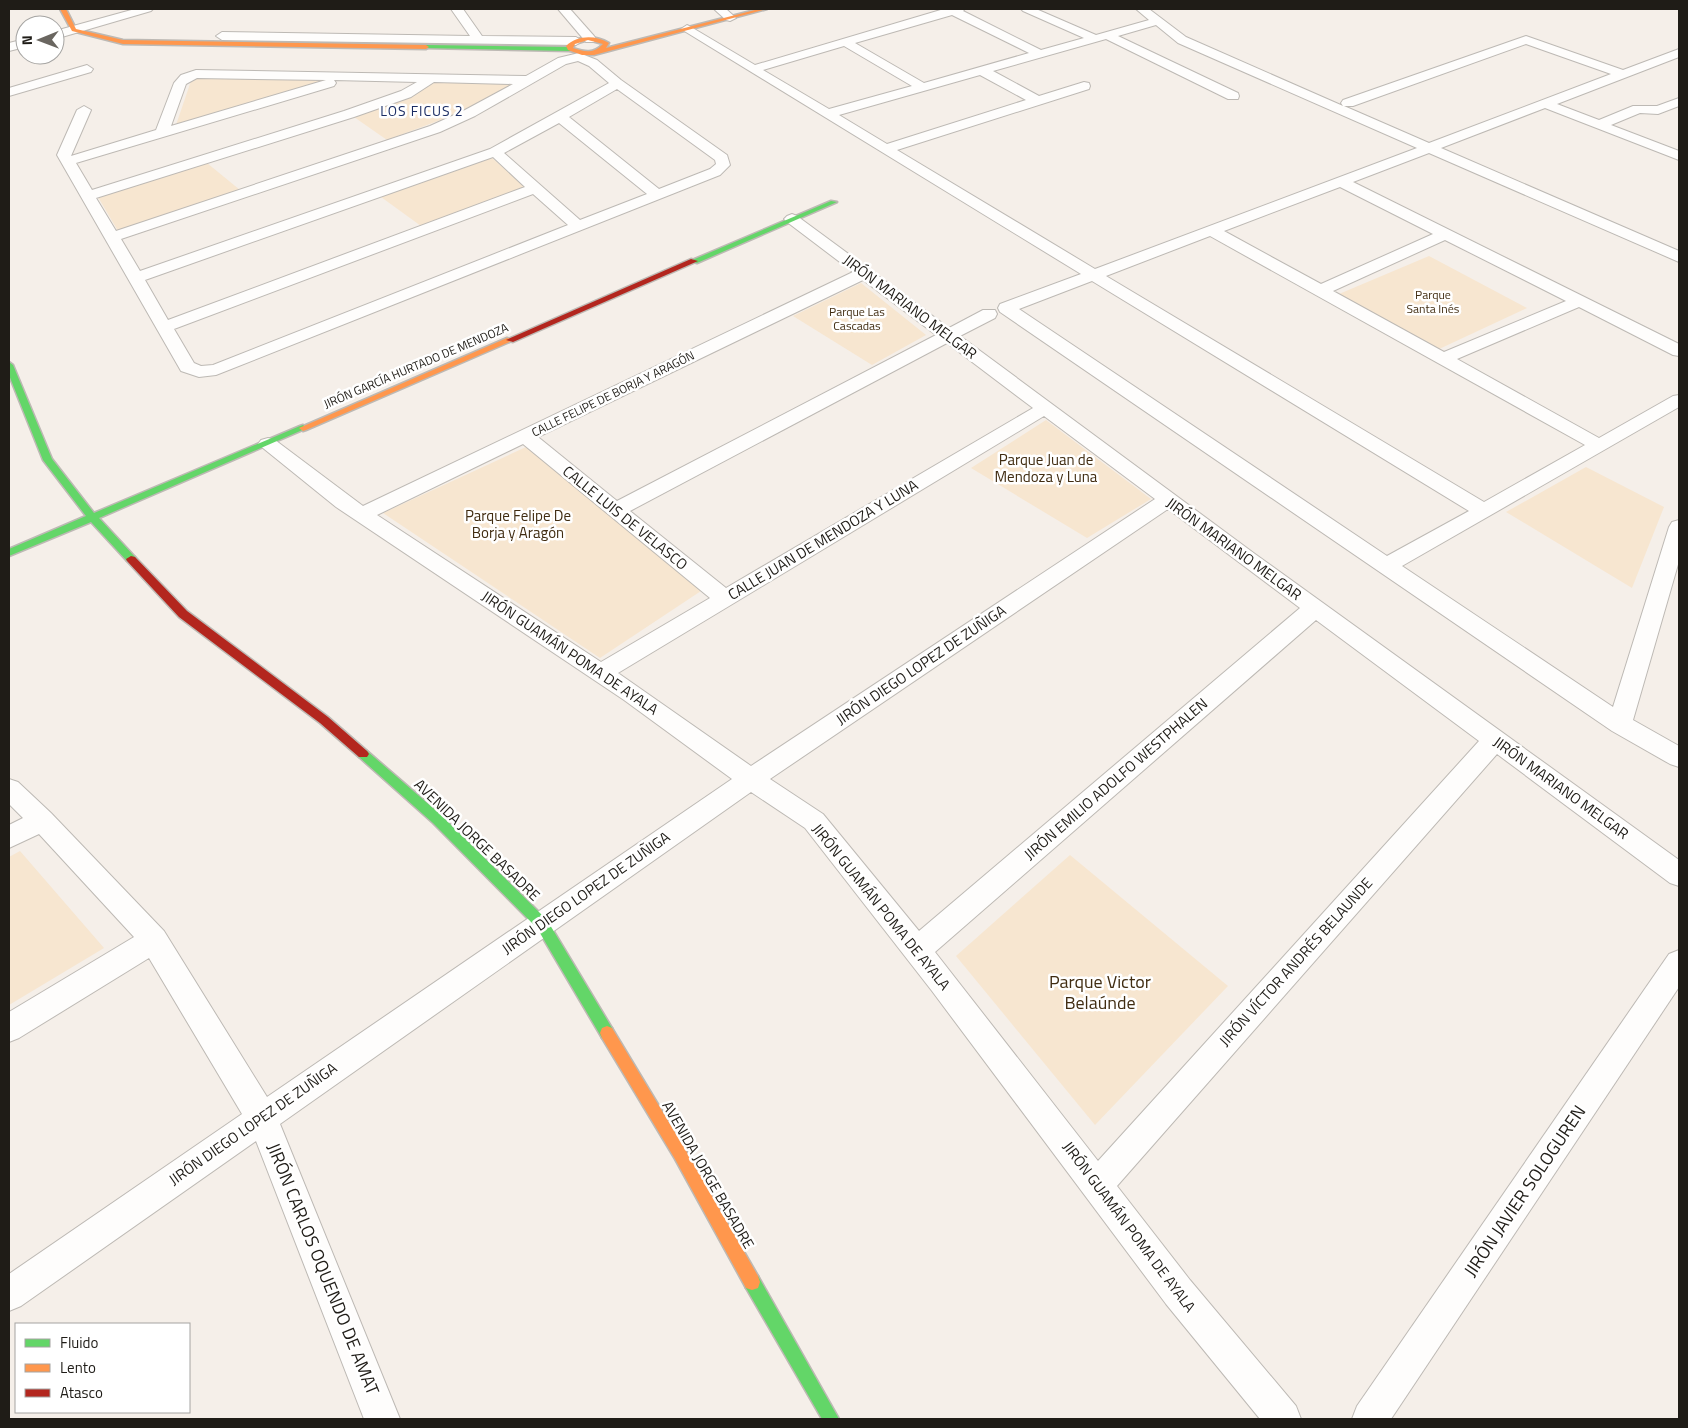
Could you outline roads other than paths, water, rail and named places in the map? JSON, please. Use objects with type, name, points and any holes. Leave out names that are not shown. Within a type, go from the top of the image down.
[{"type":"street","points":[[63,9],[74,30],[132,43],[577,50],[636,42],[764,9]]},
{"type":"street","points":[[65,32],[147,9]]},
{"type":"street","points":[[457,9],[478,40]]},
{"type":"street","points":[[564,9],[590,39],[602,46]]},
{"type":"street","points":[[720,9],[730,18]]},
{"type":"street","points":[[754,69],[954,9],[1040,54]]},
{"type":"street","points":[[1027,9],[1094,38]]},
{"type":"street","points":[[1142,9],[1182,40],[1679,256]]},
{"type":"street","points":[[827,114],[1158,21]]},
{"type":"street","points":[[687,29],[1484,511]]},
{"type":"street","points":[[1107,35],[1233,96]]},
{"type":"street","points":[[84,110],[64,155],[187,367],[199,372],[216,370],[715,172],[724,165],[722,158],[617,83],[577,50],[478,40],[222,36]]},
{"type":"street","points":[[112,237],[435,128],[470,113],[529,80],[562,61],[590,39]]},
{"type":"street","points":[[1348,103],[1526,40],[1622,74]]},
{"type":"street","points":[[845,42],[922,87]]},
{"type":"street","points":[[1679,53],[1006,308],[1620,724],[1679,757]]},
{"type":"street","points":[[9,92],[87,69]]},
{"type":"street","points":[[981,70],[1038,101]]},
{"type":"street","points":[[162,133],[180,83],[190,76],[207,74],[529,80]]},
{"type":"street","points":[[68,161],[351,76]]},
{"type":"street","points":[[88,196],[366,109],[406,94],[432,78]]},
{"type":"street","points":[[136,278],[495,152],[560,117],[617,83]]},
{"type":"street","points":[[885,149],[1084,86]]},
{"type":"street","points":[[1658,110],[1679,102]]},
{"type":"street","points":[[1544,104],[1679,156]]},
{"type":"street","points":[[1600,125],[1638,109],[1658,110],[1679,118]]},
{"type":"street","points":[[560,117],[657,194]]},
{"type":"street","points":[[495,152],[578,226]]},
{"type":"street","points":[[1340,181],[1679,352]]},
{"type":"street","points":[[164,327],[535,188]]},
{"type":"street","name":"JIRÓN GARCÍA HURTADO DE MENDOZA","points":[[9,553],[833,202]]},
{"type":"street","name":"JIRÓN MARIANO MELGAR","points":[[792,219],[1168,500],[1679,875]]},
{"type":"street","points":[[1211,230],[1319,292],[1445,358],[1598,445]]},
{"type":"street","points":[[1319,292],[1445,234]]},
{"type":"street","name":"CALLE FELIPE DE BORJA Y ARAGÓN","points":[[362,514],[864,273]]},
{"type":"street","points":[[1445,358],[1579,301]]},
{"type":"street","points":[[616,510],[989,314]]},
{"type":"street","name":"AVENIDA JORGE BASADRE","points":[[9,365],[48,460],[92,517],[184,614],[324,720],[437,819],[542,924],[680,1154],[801,1370],[831,1419]]},
{"type":"street","points":[[1388,566],[1679,400]]},
{"type":"street","name":"CALLE JUAN DE MENDOZA Y LUNA","points":[[601,673],[1045,408]]},
{"type":"street","name":"CALLE LUIS DE VELASCO","points":[[525,436],[725,599]]},
{"type":"street","name":"JIRÓN GUAMÁN POMA DE AYALA","points":[[268,444],[343,502],[601,673],[814,822],[917,950],[1178,1292],[1284,1419]]},
{"type":"street","name":"JIRÓN DIEGO LOPEZ DE ZUÑIGA","points":[[9,1294],[751,779],[1168,500]]},
{"type":"street","points":[[1620,724],[1679,526]]},
{"type":"street","name":"JIRÓN EMILIO ADOLFO WESTPHALEN","points":[[917,950],[1315,608]]},
{"type":"street","name":"JIRÓN VÍCTOR ANDRÉS BELAUNDE","points":[[1097,1185],[1495,740]]},
{"type":"street","name":"JIRÓN CARLOS OQUENDO DE AMAT","points":[[9,788],[42,820],[154,940],[262,1118],[382,1419]]},
{"type":"street","points":[[9,837],[42,820]]},
{"type":"street","points":[[9,1028],[154,940]]},
{"type":"street","name":"JIRÓN JAVIER SOLOGUREN","points":[[1370,1419],[1679,963]]},
{"type":"district","name":"LOS FICUS 2","points":[[422,111]]},
{"type":"park label","name":"Parque Santa Inés","points":[[1433,302]]},
{"type":"park label","name":"Parque Las Cascadas","points":[[857,319]]},
{"type":"park label","name":"Parque Juan de Mendoza y Luna","points":[[1046,468]]},
{"type":"park label","name":"Parque Felipe De Borja y Aragón","points":[[518,524]]},
{"type":"park label","name":"Parque Victor Belaúnde","points":[[1100,992]]}]
